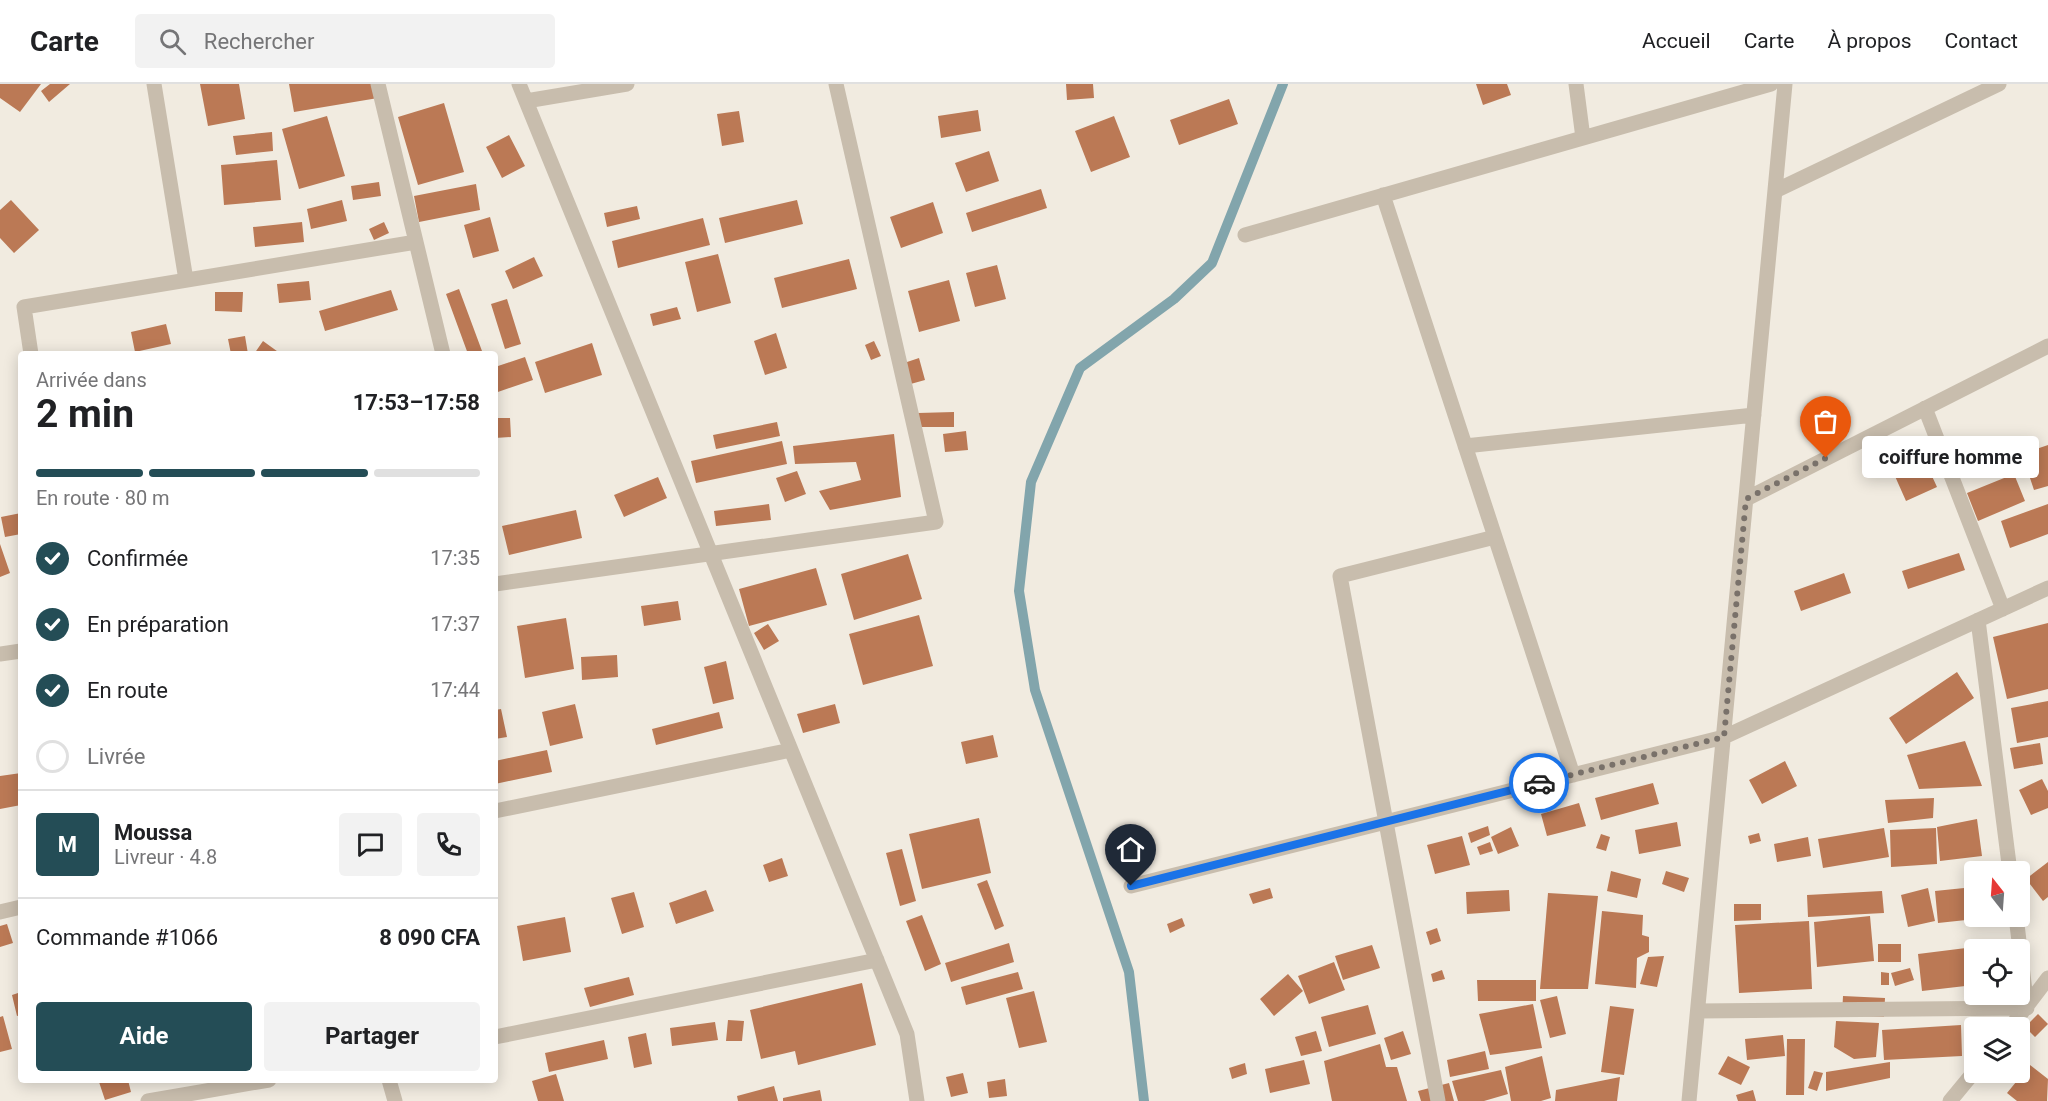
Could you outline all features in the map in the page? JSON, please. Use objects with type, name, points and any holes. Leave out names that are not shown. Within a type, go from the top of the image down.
[{"type":"street","points":[[154,84],[186,280]]},
{"type":"street","points":[[378,84],[442,351]]},
{"type":"street","points":[[519,84],[907,1034],[917,1101]]},
{"type":"street","points":[[526,101],[627,84]]},
{"type":"street","points":[[498,584],[936,522],[836,84]]},
{"type":"street","points":[[1576,84],[1583,138]]},
{"type":"street","points":[[1245,235],[1771,84]]},
{"type":"street","points":[[1689,1101],[1785,84]]},
{"type":"street","points":[[1775,191],[1999,84]]},
{"type":"street","points":[[1383,195],[1573,775]]},
{"type":"street","points":[[31,351],[24,307],[416,242]]},
{"type":"street","points":[[1746,499],[2048,346]]},
{"type":"street","points":[[1925,408],[2003,609]]},
{"type":"street","points":[[1465,446],[1754,415]]},
{"type":"street","points":[[1438,1101],[1340,576],[1495,537]]},
{"type":"street","points":[[1131,886],[1724,737],[2048,588]]},
{"type":"street","points":[[1978,620],[2009,861]]},
{"type":"street","points":[[0,654],[18,651]]},
{"type":"street","points":[[498,810],[791,750]]},
{"type":"street","points":[[0,912],[18,908]]},
{"type":"street","points":[[2017,927],[2027,1008]]},
{"type":"street","points":[[498,1036],[877,960]]},
{"type":"street","points":[[2019,1017],[2048,978]]},
{"type":"street","points":[[1698,1011],[2027,1008]]},
{"type":"street","points":[[148,1101],[252,1083]]},
{"type":"street","points":[[390,1083],[395,1101]]},
{"type":"street","points":[[1950,1101],[1965,1083]]},
{"type":"building","points":[[0,84],[41,84],[20,112],[0,98]]},
{"type":"building","points":[[50,84],[70,84],[49,102],[41,91]]},
{"type":"building","points":[[200,84],[239,84],[245,119],[208,126]]},
{"type":"building","points":[[289,84],[375,84],[378,98],[294,112]]},
{"type":"building","points":[[1066,84],[1093,84],[1094,98],[1067,100]]},
{"type":"building","points":[[1476,84],[1507,84],[1511,95],[1483,105]]},
{"type":"building","points":[[1229,99],[1238,124],[1179,145],[1170,120]]},
{"type":"building","points":[[444,103],[464,172],[418,185],[398,117]]},
{"type":"building","points":[[978,110],[981,131],[941,138],[938,116]]},
{"type":"building","points":[[739,111],[744,142],[722,146],[717,114]]},
{"type":"building","points":[[327,116],[345,176],[299,189],[282,129]]},
{"type":"building","points":[[1114,116],[1130,157],[1091,172],[1075,131]]},
{"type":"building","points":[[272,132],[273,151],[236,155],[233,136]]},
{"type":"building","points":[[509,135],[525,166],[502,178],[486,147]]},
{"type":"building","points":[[989,151],[999,181],[966,192],[955,163]]},
{"type":"building","points":[[277,160],[281,200],[224,205],[221,165]]},
{"type":"building","points":[[379,182],[381,196],[353,200],[351,186]]},
{"type":"building","points":[[476,184],[480,210],[419,222],[414,196]]},
{"type":"building","points":[[1041,189],[1047,208],[972,232],[966,213]]},
{"type":"building","points":[[11,200],[39,230],[14,253],[0,238],[0,210]]},
{"type":"building","points":[[342,200],[347,221],[311,229],[307,209]]},
{"type":"building","points":[[797,200],[803,224],[725,243],[719,218]]},
{"type":"building","points":[[933,202],[943,233],[901,248],[890,217]]},
{"type":"building","points":[[637,206],[640,219],[607,227],[604,213]]},
{"type":"building","points":[[490,217],[499,251],[473,258],[464,225]]},
{"type":"building","points":[[703,218],[710,245],[618,268],[612,241]]},
{"type":"building","points":[[302,222],[304,242],[255,247],[253,227]]},
{"type":"building","points":[[384,222],[389,233],[374,240],[369,229]]},
{"type":"building","points":[[718,254],[731,303],[697,312],[685,262]]},
{"type":"building","points":[[534,257],[543,276],[513,289],[505,271]]},
{"type":"building","points":[[849,259],[857,289],[782,308],[774,278]]},
{"type":"building","points":[[997,265],[1006,299],[975,307],[966,273]]},
{"type":"building","points":[[949,280],[960,321],[919,332],[908,291]]},
{"type":"building","points":[[309,281],[311,300],[279,303],[277,284]]},
{"type":"building","points":[[459,289],[482,351],[467,351],[446,294]]},
{"type":"building","points":[[391,290],[398,310],[325,331],[319,311]]},
{"type":"building","points":[[215,292],[243,292],[242,312],[215,311]]},
{"type":"building","points":[[507,299],[521,344],[505,349],[491,304]]},
{"type":"building","points":[[677,307],[681,319],[653,326],[650,314]]},
{"type":"building","points":[[166,324],[171,344],[135,351],[131,332]]},
{"type":"building","points":[[776,333],[787,368],[765,375],[754,341]]},
{"type":"building","points":[[245,336],[248,351],[230,351],[228,339]]},
{"type":"building","points":[[263,341],[277,351],[256,351]]},
{"type":"building","points":[[874,341],[881,356],[871,360],[865,345]]},
{"type":"building","points":[[592,343],[602,375],[545,393],[535,362]]},
{"type":"building","points":[[525,357],[533,380],[498,392],[498,366]]},
{"type":"building","points":[[919,358],[925,380],[907,385],[901,364]]},
{"type":"building","points":[[954,412],[954,427],[918,427],[918,413]]},
{"type":"building","points":[[498,418],[510,418],[511,437],[498,438]]},
{"type":"building","points":[[777,422],[780,436],[716,449],[713,435]]},
{"type":"building","points":[[966,431],[968,450],[945,452],[943,434]]},
{"type":"building","points":[[894,434],[901,497],[830,510],[819,491],[861,480],[856,462],[795,464],[793,446]]},
{"type":"building","points":[[782,441],[787,464],[696,483],[691,461]]},
{"type":"building","points":[[2048,445],[2048,486],[2034,490],[2022,454]]},
{"type":"building","points":[[1925,461],[1937,487],[1906,501],[1894,474]]},
{"type":"building","points":[[797,471],[806,494],[785,502],[776,478]]},
{"type":"building","points":[[2014,474],[2025,501],[1978,521],[1967,493]]},
{"type":"building","points":[[658,477],[667,498],[624,517],[614,495]]},
{"type":"building","points":[[769,504],[771,520],[716,526],[714,511]]},
{"type":"building","points":[[2048,504],[2048,534],[2010,548],[2001,521]]},
{"type":"building","points":[[576,510],[582,538],[509,555],[502,526]]},
{"type":"building","points":[[18,514],[18,535],[5,537],[1,517]]},
{"type":"building","points":[[0,544],[10,573],[0,577]]},
{"type":"building","points":[[1959,553],[1965,570],[1908,589],[1902,571]]},
{"type":"building","points":[[908,554],[922,599],[854,620],[841,574]]},
{"type":"building","points":[[816,568],[827,605],[749,626],[739,589]]},
{"type":"building","points":[[1844,573],[1851,593],[1801,611],[1794,591]]},
{"type":"building","points":[[678,601],[681,620],[644,626],[641,606]]},
{"type":"building","points":[[919,615],[933,666],[863,685],[849,634]]},
{"type":"building","points":[[566,618],[574,669],[525,678],[517,626]]},
{"type":"building","points":[[2048,623],[2048,689],[2007,699],[1993,637]]},
{"type":"building","points":[[768,624],[779,641],[764,650],[754,633]]},
{"type":"building","points":[[617,655],[618,677],[582,680],[581,657]]},
{"type":"building","points":[[726,661],[734,699],[713,704],[704,667]]},
{"type":"building","points":[[1957,672],[1974,698],[1906,744],[1889,718]]},
{"type":"building","points":[[2048,701],[2048,737],[2017,743],[2011,708]]},
{"type":"building","points":[[575,704],[583,738],[550,746],[542,712]]},
{"type":"building","points":[[835,704],[840,723],[803,733],[797,714]]},
{"type":"building","points":[[501,709],[507,737],[498,738],[498,710]]},
{"type":"building","points":[[719,712],[723,728],[656,745],[652,729]]},
{"type":"building","points":[[993,735],[998,757],[966,764],[961,742]]},
{"type":"building","points":[[1965,741],[1982,786],[1919,789],[1907,755]]},
{"type":"building","points":[[2040,743],[2043,764],[2014,769],[2010,748]]},
{"type":"building","points":[[547,750],[552,772],[498,783],[498,760]]},
{"type":"building","points":[[1785,761],[1797,786],[1762,804],[1749,780]]},
{"type":"building","points":[[18,773],[18,806],[0,809],[0,776]]},
{"type":"building","points":[[2042,779],[2048,791],[2048,808],[2031,815],[2019,790]]},
{"type":"building","points":[[1653,783],[1659,804],[1601,820],[1595,798]]},
{"type":"building","points":[[1934,798],[1933,818],[1888,823],[1885,800]]},
{"type":"building","points":[[1579,803],[1586,826],[1547,836],[1541,814]]},
{"type":"building","points":[[979,818],[991,873],[922,889],[909,834]]},
{"type":"building","points":[[1977,819],[1982,856],[1940,861],[1937,827]]},
{"type":"building","points":[[1677,822],[1681,846],[1639,854],[1635,830]]},
{"type":"building","points":[[1488,826],[1490,835],[1471,843],[1468,833]]},
{"type":"building","points":[[1511,827],[1519,846],[1498,854],[1491,837]]},
{"type":"building","points":[[1884,828],[1889,857],[1823,868],[1818,839]]},
{"type":"building","points":[[1936,828],[1937,864],[1891,867],[1890,830]]},
{"type":"building","points":[[1759,833],[1761,841],[1750,844],[1748,836]]},
{"type":"building","points":[[1601,834],[1610,837],[1606,851],[1596,848]]},
{"type":"building","points":[[1462,836],[1470,865],[1435,874],[1427,845]]},
{"type":"building","points":[[1808,837],[1811,856],[1777,862],[1774,844]]},
{"type":"building","points":[[1490,842],[1493,851],[1480,855],[1477,847]]},
{"type":"building","points":[[902,849],[916,901],[900,906],[886,853]]},
{"type":"building","points":[[782,858],[788,876],[769,882],[763,865]]},
{"type":"building","points":[[2048,862],[2048,897],[2043,901],[2030,884],[2030,876]]},
{"type":"building","points":[[1611,871],[1641,879],[1637,898],[1607,891]]},
{"type":"building","points":[[1666,871],[1689,878],[1684,892],[1662,884]]},
{"type":"building","points":[[987,880],[1004,926],[995,930],[977,884]]},
{"type":"building","points":[[1270,888],[1273,898],[1253,904],[1249,894]]},
{"type":"building","points":[[1928,888],[1935,921],[1908,927],[1901,895]]},
{"type":"building","points":[[1964,888],[1964,920],[1938,923],[1935,891]]},
{"type":"building","points":[[706,890],[714,911],[676,924],[669,903]]},
{"type":"building","points":[[1509,890],[1510,911],[1467,914],[1466,892]]},
{"type":"building","points":[[1882,891],[1884,913],[1808,917],[1807,895]]},
{"type":"building","points":[[634,892],[644,927],[622,934],[611,898]]},
{"type":"building","points":[[1548,893],[1598,896],[1588,989],[1540,989]]},
{"type":"building","points":[[1734,904],[1761,904],[1761,920],[1734,921]]},
{"type":"building","points":[[1602,911],[1643,915],[1642,935],[1649,937],[1649,952],[1637,958],[1636,988],[1595,984]]},
{"type":"building","points":[[922,915],[941,964],[925,971],[906,921]]},
{"type":"building","points":[[1870,916],[1874,961],[1817,967],[1814,922]]},
{"type":"building","points":[[565,917],[571,952],[523,961],[517,926]]},
{"type":"building","points":[[1182,918],[1185,926],[1170,933],[1167,924]]},
{"type":"building","points":[[1809,921],[1812,989],[1739,993],[1735,925]]},
{"type":"building","points":[[7,924],[13,943],[0,947],[0,926]]},
{"type":"building","points":[[1437,928],[1441,941],[1430,945],[1426,932]]},
{"type":"building","points":[[1009,943],[1014,962],[951,982],[945,963]]},
{"type":"building","points":[[1878,944],[1901,944],[1901,962],[1878,962]]},
{"type":"building","points":[[1372,945],[1380,968],[1343,980],[1335,956]]},
{"type":"building","points":[[1964,948],[1964,986],[1922,991],[1918,954]]},
{"type":"building","points":[[1664,956],[1657,987],[1640,984],[1648,957]]},
{"type":"building","points":[[1334,962],[1345,990],[1309,1004],[1298,976]]},
{"type":"building","points":[[1910,968],[1914,980],[1895,986],[1891,973]]},
{"type":"building","points":[[1442,970],[1445,979],[1433,982],[1431,974]]},
{"type":"building","points":[[1018,972],[1023,989],[966,1005],[961,987]]},
{"type":"building","points":[[1881,972],[1889,973],[1889,985],[1881,985]]},
{"type":"building","points":[[1288,974],[1303,991],[1274,1016],[1260,999]]},
{"type":"building","points":[[629,977],[634,995],[590,1007],[584,988]]},
{"type":"building","points":[[1477,980],[1536,980],[1536,1001],[1478,1001]]},
{"type":"building","points":[[862,983],[876,1045],[798,1065],[795,1051],[761,1059],[750,1010]]},
{"type":"building","points":[[1034,991],[1047,1042],[1019,1048],[1006,998]]},
{"type":"building","points":[[18,993],[18,1016],[17,1016],[12,995]]},
{"type":"building","points":[[1557,996],[1566,1034],[1550,1038],[1540,1000]]},
{"type":"building","points":[[1843,996],[1885,998],[1884,1017],[1842,1015]]},
{"type":"building","points":[[1533,1004],[1542,1048],[1490,1055],[1479,1014]]},
{"type":"building","points":[[1368,1005],[1376,1034],[1329,1047],[1321,1017]]},
{"type":"building","points":[[1610,1006],[1634,1009],[1624,1075],[1601,1072]]},
{"type":"building","points":[[2038,1014],[2048,1024],[2035,1037],[2030,1032],[2030,1022]]},
{"type":"building","points":[[3,1016],[12,1049],[0,1052],[0,1017]]},
{"type":"building","points":[[728,1020],[744,1021],[742,1041],[726,1041]]},
{"type":"building","points":[[1836,1021],[1879,1023],[1876,1057],[1854,1059],[1834,1047]]},
{"type":"building","points":[[715,1022],[718,1040],[672,1046],[670,1028]]},
{"type":"building","points":[[1961,1025],[1962,1056],[1884,1060],[1882,1030]]},
{"type":"building","points":[[1316,1031],[1322,1051],[1301,1056],[1295,1037]]},
{"type":"building","points":[[1403,1031],[1411,1054],[1391,1060],[1384,1038]]},
{"type":"building","points":[[646,1033],[652,1064],[634,1068],[628,1037]]},
{"type":"building","points":[[1783,1035],[1785,1056],[1747,1060],[1745,1039]]},
{"type":"building","points":[[1787,1039],[1805,1039],[1804,1095],[1786,1095]]},
{"type":"building","points":[[604,1040],[608,1059],[549,1072],[545,1053]]},
{"type":"building","points":[[1380,1044],[1386,1067],[1397,1067],[1407,1101],[1332,1101],[1324,1061]]},
{"type":"building","points":[[1485,1051],[1489,1069],[1450,1077],[1447,1060]]},
{"type":"building","points":[[1542,1056],[1551,1098],[1541,1101],[1511,1101],[1505,1067]]},
{"type":"building","points":[[1728,1056],[1750,1067],[1741,1085],[1718,1074]]},
{"type":"building","points":[[1304,1060],[1310,1084],[1270,1093],[1265,1069]]},
{"type":"building","points":[[1890,1062],[1890,1078],[1826,1091],[1826,1072]]},
{"type":"building","points":[[1245,1063],[1247,1074],[1232,1079],[1229,1068]]},
{"type":"building","points":[[2030,1065],[2048,1079],[2047,1101],[2017,1101],[2007,1093],[2015,1083],[2030,1083]]},
{"type":"building","points":[[1501,1070],[1508,1094],[1484,1101],[1458,1101],[1452,1081]]},
{"type":"building","points":[[1814,1071],[1823,1073],[1817,1091],[1808,1088]]},
{"type":"building","points":[[963,1073],[968,1093],[951,1097],[946,1077]]},
{"type":"building","points":[[556,1074],[564,1101],[538,1101],[532,1081]]},
{"type":"building","points":[[1620,1077],[1617,1101],[1555,1101],[1556,1090]]},
{"type":"building","points":[[1005,1079],[1007,1096],[989,1098],[987,1082]]},
{"type":"building","points":[[99,1083],[129,1083],[131,1092],[105,1100]]},
{"type":"building","points":[[1449,1083],[1454,1101],[1421,1101],[1418,1091]]},
{"type":"building","points":[[774,1086],[778,1101],[738,1101],[737,1096]]},
{"type":"building","points":[[820,1090],[822,1101],[783,1101],[783,1098]]},
{"type":"building","points":[[1753,1090],[1756,1101],[1738,1101],[1736,1095]]},
{"type":"waterway","points":[[1144,1101],[1129,972],[1035,690],[1019,591],[1031,482],[1080,368],[1174,299],[1212,263],[1283,84]]},
{"type":"way so far","points":[[1539,783],[1724,737],[1746,499],[1826,458]]},
{"type":"place","name":"coiffure homme","points":[[1826,458]]},
{"type":"route","points":[[1131,886],[1539,783]]}]
